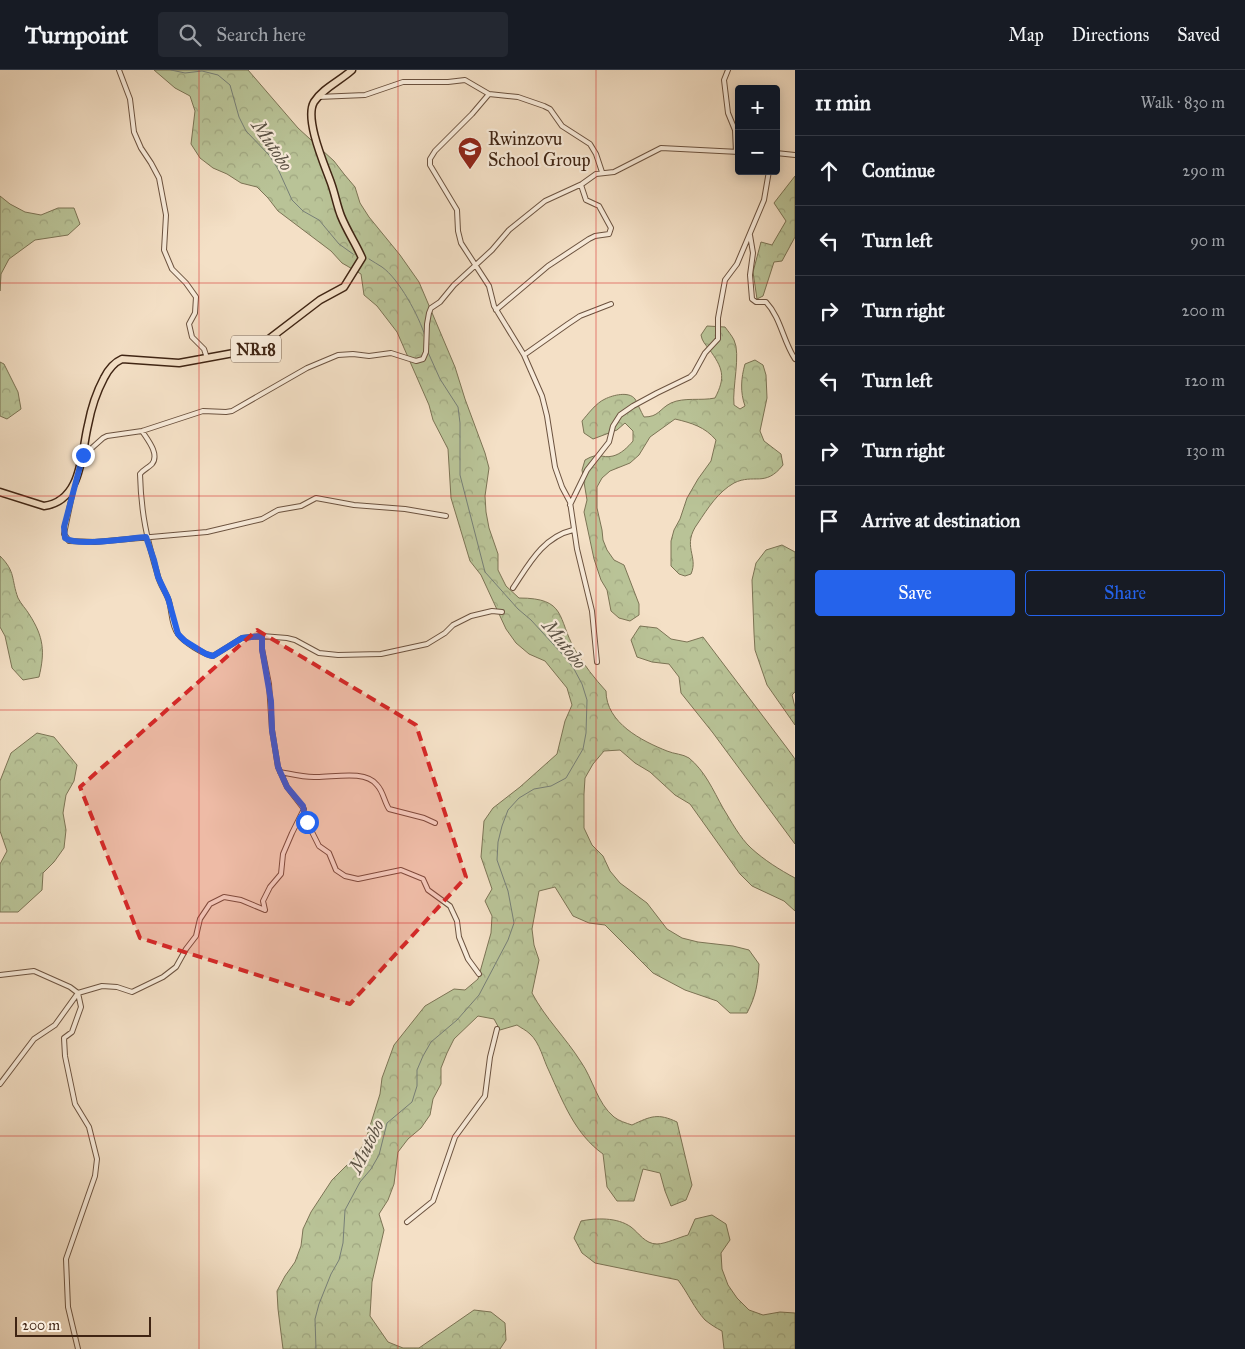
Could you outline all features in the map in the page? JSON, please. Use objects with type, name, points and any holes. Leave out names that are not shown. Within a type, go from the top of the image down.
[{"type":"main road","points":[[318,97],[352,70]]},
{"type":"main road","name":"NR18","points":[[75,483],[83,455],[92,408],[99,388],[114,363],[122,360],[179,363],[251,351],[260,347],[320,300],[344,287],[362,258],[342,218],[319,152],[312,123],[313,104],[318,97]]},
{"type":"main road","points":[[0,492],[36,504],[50,505],[67,493],[75,483]]},
{"type":"street","points":[[119,70],[130,98],[134,132],[159,178],[166,215],[164,250],[172,268],[196,297],[195,313],[189,324],[192,337],[204,349],[207,358]]},
{"type":"street","points":[[728,70],[724,80],[728,113],[735,130]]},
{"type":"street","points":[[318,97],[365,95],[403,82],[465,80],[489,94],[518,97],[550,109],[562,126],[590,144],[596,154],[602,172]]},
{"type":"street","points":[[489,94],[435,151],[430,159],[432,170],[455,205],[458,214],[458,231],[461,244],[490,286],[492,302],[524,355],[542,396],[555,467],[570,506],[573,530],[592,611],[597,662]]},
{"type":"street","points":[[83,455],[103,438],[142,431],[203,411],[232,411],[307,368],[338,355],[369,356],[391,353],[416,361],[423,359],[426,352],[429,313],[454,285],[492,250],[509,230],[552,197],[581,184],[596,174],[614,172],[661,148],[735,152]]},
{"type":"street","points":[[780,153],[795,155]]},
{"type":"street","points":[[570,506],[586,470],[609,442],[613,426],[620,415],[657,393],[690,378],[705,353],[718,339],[718,318],[725,280],[737,264],[764,200],[768,175]]},
{"type":"street","points":[[496,310],[548,266],[589,239],[609,234],[611,228],[602,210],[597,204],[586,200],[581,184]]},
{"type":"street","points":[[750,232],[752,299],[756,302],[766,302],[776,315],[786,344],[795,359]]},
{"type":"street","points":[[524,355],[580,316],[611,304]]},
{"type":"street","points":[[142,431],[150,442],[154,456],[152,464],[140,474],[141,512],[146,537],[158,577],[168,598],[175,629],[182,638],[206,654],[213,656],[242,638],[262,636],[295,640],[320,653],[338,655],[381,654],[427,644],[445,633],[453,625],[470,616],[492,611],[502,612]]},
{"type":"street","points":[[75,483],[64,534],[69,540],[96,542],[207,532],[262,518],[278,510],[301,506],[316,498],[354,505],[405,508],[446,516]]},
{"type":"street","points":[[513,588],[538,551],[554,537],[573,530]]},
{"type":"street","points":[[0,1084],[34,1038],[55,1025],[78,993],[102,986],[118,987],[132,992],[163,977],[176,967],[196,936],[200,919],[210,904],[224,897],[241,900],[265,910],[263,900],[270,887],[281,874],[283,854],[292,832],[304,813],[303,806],[287,787],[280,772],[274,743],[270,692],[262,649],[262,636]]},
{"type":"street","points":[[280,772],[313,778],[343,775],[371,780],[378,785],[389,809],[424,818],[435,823]]},
{"type":"street","points":[[301,818],[307,822],[319,846],[329,853],[336,870],[345,876],[358,879],[401,870],[423,879],[428,890],[450,906],[457,921],[459,937],[468,959],[479,974]]},
{"type":"street","points":[[0,975],[34,971],[70,987],[78,993],[81,1006],[72,1032],[64,1038],[65,1056],[76,1104],[89,1127],[97,1159],[95,1176],[82,1208],[66,1259],[68,1307],[78,1349]]},
{"type":"street","points":[[407,1222],[433,1200],[455,1137],[485,1096],[490,1057],[497,1029]]},
{"type":"highlighted area","points":[[257,630],[416,725],[466,877],[350,1004],[140,938],[80,787]]},
{"type":"green space","points":[[154,70],[248,70],[298,128],[334,161],[355,187],[360,203],[369,217],[419,282],[455,367],[489,468],[485,496],[486,512],[489,528],[498,554],[498,570],[506,586],[519,598],[534,599],[553,606],[562,619],[569,639],[578,656],[606,691],[612,712],[619,721],[627,729],[647,742],[689,758],[695,763],[712,788],[732,824],[747,844],[767,861],[795,878],[795,911],[784,901],[752,886],[740,874],[690,804],[675,795],[650,772],[635,763],[620,750],[604,751],[593,764],[585,778],[584,828],[592,845],[603,856],[610,871],[620,883],[647,903],[667,929],[682,938],[749,950],[759,964],[757,983],[753,1001],[747,1013],[730,1013],[717,1001],[685,990],[653,973],[605,925],[589,923],[573,916],[555,887],[539,891],[532,929],[534,945],[539,960],[532,993],[581,1062],[603,1105],[614,1117],[632,1125],[644,1119],[654,1117],[665,1117],[677,1122],[692,1185],[686,1200],[671,1206],[660,1173],[643,1169],[634,1201],[617,1201],[607,1187],[603,1154],[593,1146],[577,1127],[559,1094],[539,1046],[533,1038],[527,1031],[517,1025],[500,1030],[494,1019],[478,1016],[454,1039],[441,1068],[441,1084],[433,1099],[430,1115],[421,1128],[408,1139],[398,1152],[394,1184],[388,1200],[379,1214],[384,1230],[372,1282],[370,1316],[388,1342],[403,1348],[419,1348],[474,1310],[491,1312],[505,1323],[506,1340],[500,1349],[283,1349],[277,1291],[295,1262],[301,1246],[303,1229],[311,1212],[332,1180],[355,1157],[365,1142],[380,1094],[382,1078],[394,1045],[425,1006],[454,989],[465,990],[478,979],[491,933],[492,916],[485,901],[492,889],[481,857],[484,821],[493,808],[557,754],[565,721],[572,705],[567,688],[545,661],[529,654],[516,643],[506,629],[481,575],[470,561],[451,498],[448,449],[433,420],[429,405],[397,332],[377,306],[364,295],[361,274],[342,263],[331,251],[278,211],[257,187],[241,183],[213,168],[200,158],[191,144],[195,111],[190,96],[175,88]]},
{"type":"green space","points":[[795,176],[795,237],[782,261],[774,262],[763,296],[757,299],[753,272],[761,242],[772,245],[786,221],[774,203]]},
{"type":"green space","points":[[0,196],[25,212],[41,215],[58,208],[74,208],[80,224],[68,235],[35,240],[9,259],[1,274],[0,291]]},
{"type":"green space","points":[[707,326],[725,327],[734,340],[737,362],[734,405],[740,409],[745,406],[742,396],[742,385],[745,364],[755,360],[763,365],[766,375],[767,398],[760,431],[764,441],[781,454],[783,465],[771,476],[741,480],[734,483],[718,496],[693,531],[690,544],[693,568],[691,574],[685,576],[679,574],[671,566],[671,541],[687,498],[711,461],[716,440],[698,426],[675,419],[650,437],[639,455],[630,463],[610,471],[602,478],[597,487],[597,508],[603,540],[614,560],[624,565],[639,604],[639,615],[630,621],[619,618],[611,611],[607,590],[601,580],[594,559],[584,512],[587,500],[582,470],[585,460],[590,457],[606,457],[619,454],[633,441],[633,431],[625,423],[617,430],[593,439],[584,433],[582,421],[598,403],[616,395],[629,395],[636,400],[644,417],[656,414],[667,405],[676,401],[715,398],[722,378],[720,367],[701,337]]},
{"type":"green space","points":[[0,362],[4,364],[18,392],[21,409],[7,419],[0,416]]},
{"type":"green space","points":[[782,545],[795,552],[795,692],[792,695],[795,707],[795,725],[767,685],[755,650],[752,580],[756,563],[766,550]]},
{"type":"green space","points":[[0,556],[9,567],[18,598],[38,630],[42,645],[39,677],[23,680],[12,668],[5,636],[0,627]]},
{"type":"green space","points":[[640,626],[657,628],[671,639],[687,642],[703,637],[795,759],[795,844],[681,693],[679,677],[669,664],[652,662],[637,657],[631,640]]},
{"type":"green space","points":[[37,733],[54,737],[77,765],[74,781],[66,795],[63,813],[66,830],[64,848],[43,873],[42,890],[18,912],[0,912],[0,864],[7,851],[0,831],[0,781],[11,753]]},
{"type":"green space","points":[[712,1215],[726,1224],[730,1240],[721,1253],[722,1269],[728,1285],[749,1310],[763,1315],[780,1312],[795,1313],[795,1349],[724,1349],[722,1331],[705,1320],[678,1280],[595,1263],[582,1253],[574,1238],[581,1221],[606,1219],[619,1221],[631,1227],[649,1242],[660,1244],[688,1235],[695,1219]]},
{"type":"waterway","name":"Mutobo","points":[[171,70],[185,73],[202,71],[218,75],[230,85],[239,117],[246,131],[269,155],[278,169],[292,200],[303,211],[319,220],[339,244],[353,254]]},
{"type":"waterway","name":"Mutobo","points":[[369,259],[395,280],[418,318],[425,336]]},
{"type":"waterway","name":"Mutobo","points":[[316,1349],[315,1319],[331,1274],[339,1260],[343,1243],[345,1210],[360,1182],[371,1169],[379,1155],[387,1123],[412,1102],[417,1086],[417,1070],[431,1042],[457,1020],[479,995],[508,940],[514,923],[508,891],[497,860],[498,842],[508,810],[519,798],[534,789],[551,786],[566,778],[583,749],[586,733],[587,700],[582,684],[574,669],[485,572],[460,475],[460,423],[458,407],[440,379],[427,350]]},
{"type":"place","name":"Rwinzovu School Group","points":[[470,170]]},
{"type":"route","points":[[83,455],[64,527],[65,538],[96,542],[146,537],[160,584],[168,598],[175,629],[185,641],[210,656],[217,654],[242,638],[262,636],[262,649],[269,684],[272,730],[278,767],[287,787],[303,806],[304,813],[301,818],[307,822]]}]
